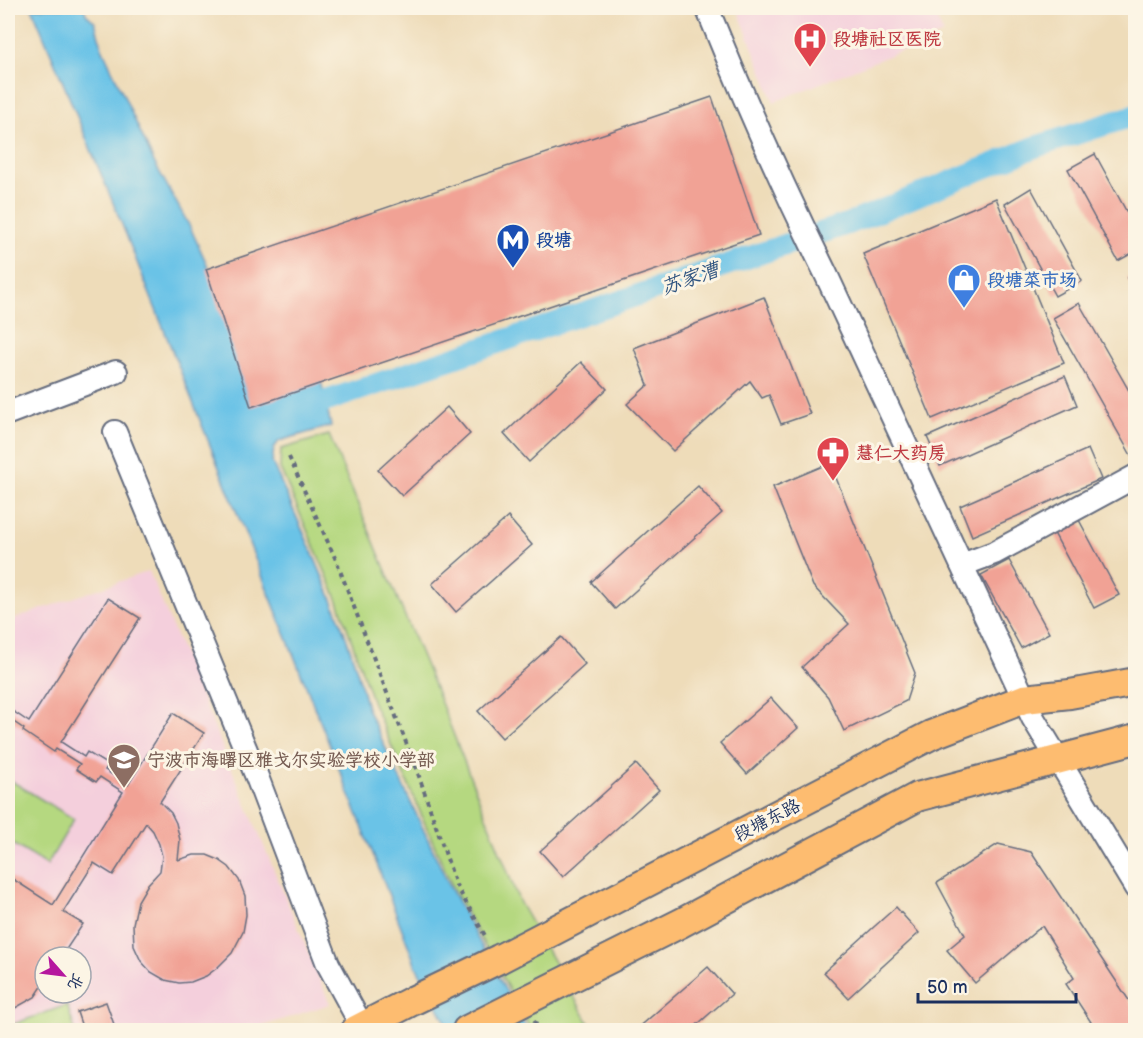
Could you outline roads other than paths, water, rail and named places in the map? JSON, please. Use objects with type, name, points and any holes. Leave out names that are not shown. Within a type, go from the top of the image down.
[{"type":"main road","name":"段塘东路","points":[[361,1030],[494,951],[931,735],[1024,699],[1070,694],[1136,682]]},
{"type":"main road","points":[[467,1030],[528,1012],[681,923],[917,797],[1136,739]]},
{"type":"street","points":[[707,8],[743,97],[799,219],[1033,718],[1136,888]]},
{"type":"street","points":[[8,413],[116,372]]},
{"type":"street","points":[[115,432],[257,777],[328,964],[361,1030]]},
{"type":"street","points":[[962,565],[994,553],[1136,476]]},
{"type":"water","points":[[32,8],[84,8],[86,14],[95,22],[102,48],[154,162],[190,227],[232,319],[321,381],[331,426],[279,441],[274,448],[272,462],[337,613],[359,676],[367,708],[450,887],[527,1030],[450,1030],[416,966],[121,222]]},
{"type":"waterway","name":"苏家漕","points":[[297,411],[853,222],[1035,147],[1136,115]]},
{"type":"place","name":"段塘社区医院","points":[[810,68]]},
{"type":"place","name":"段塘","points":[[513,269]]},
{"type":"place","name":"段塘菜市场","points":[[964,309]]},
{"type":"place","name":"慧仁大药房","points":[[833,482]]},
{"type":"place","name":"宁波市海曙区雅戈尔实验学校小学部","points":[[124,789]]}]
